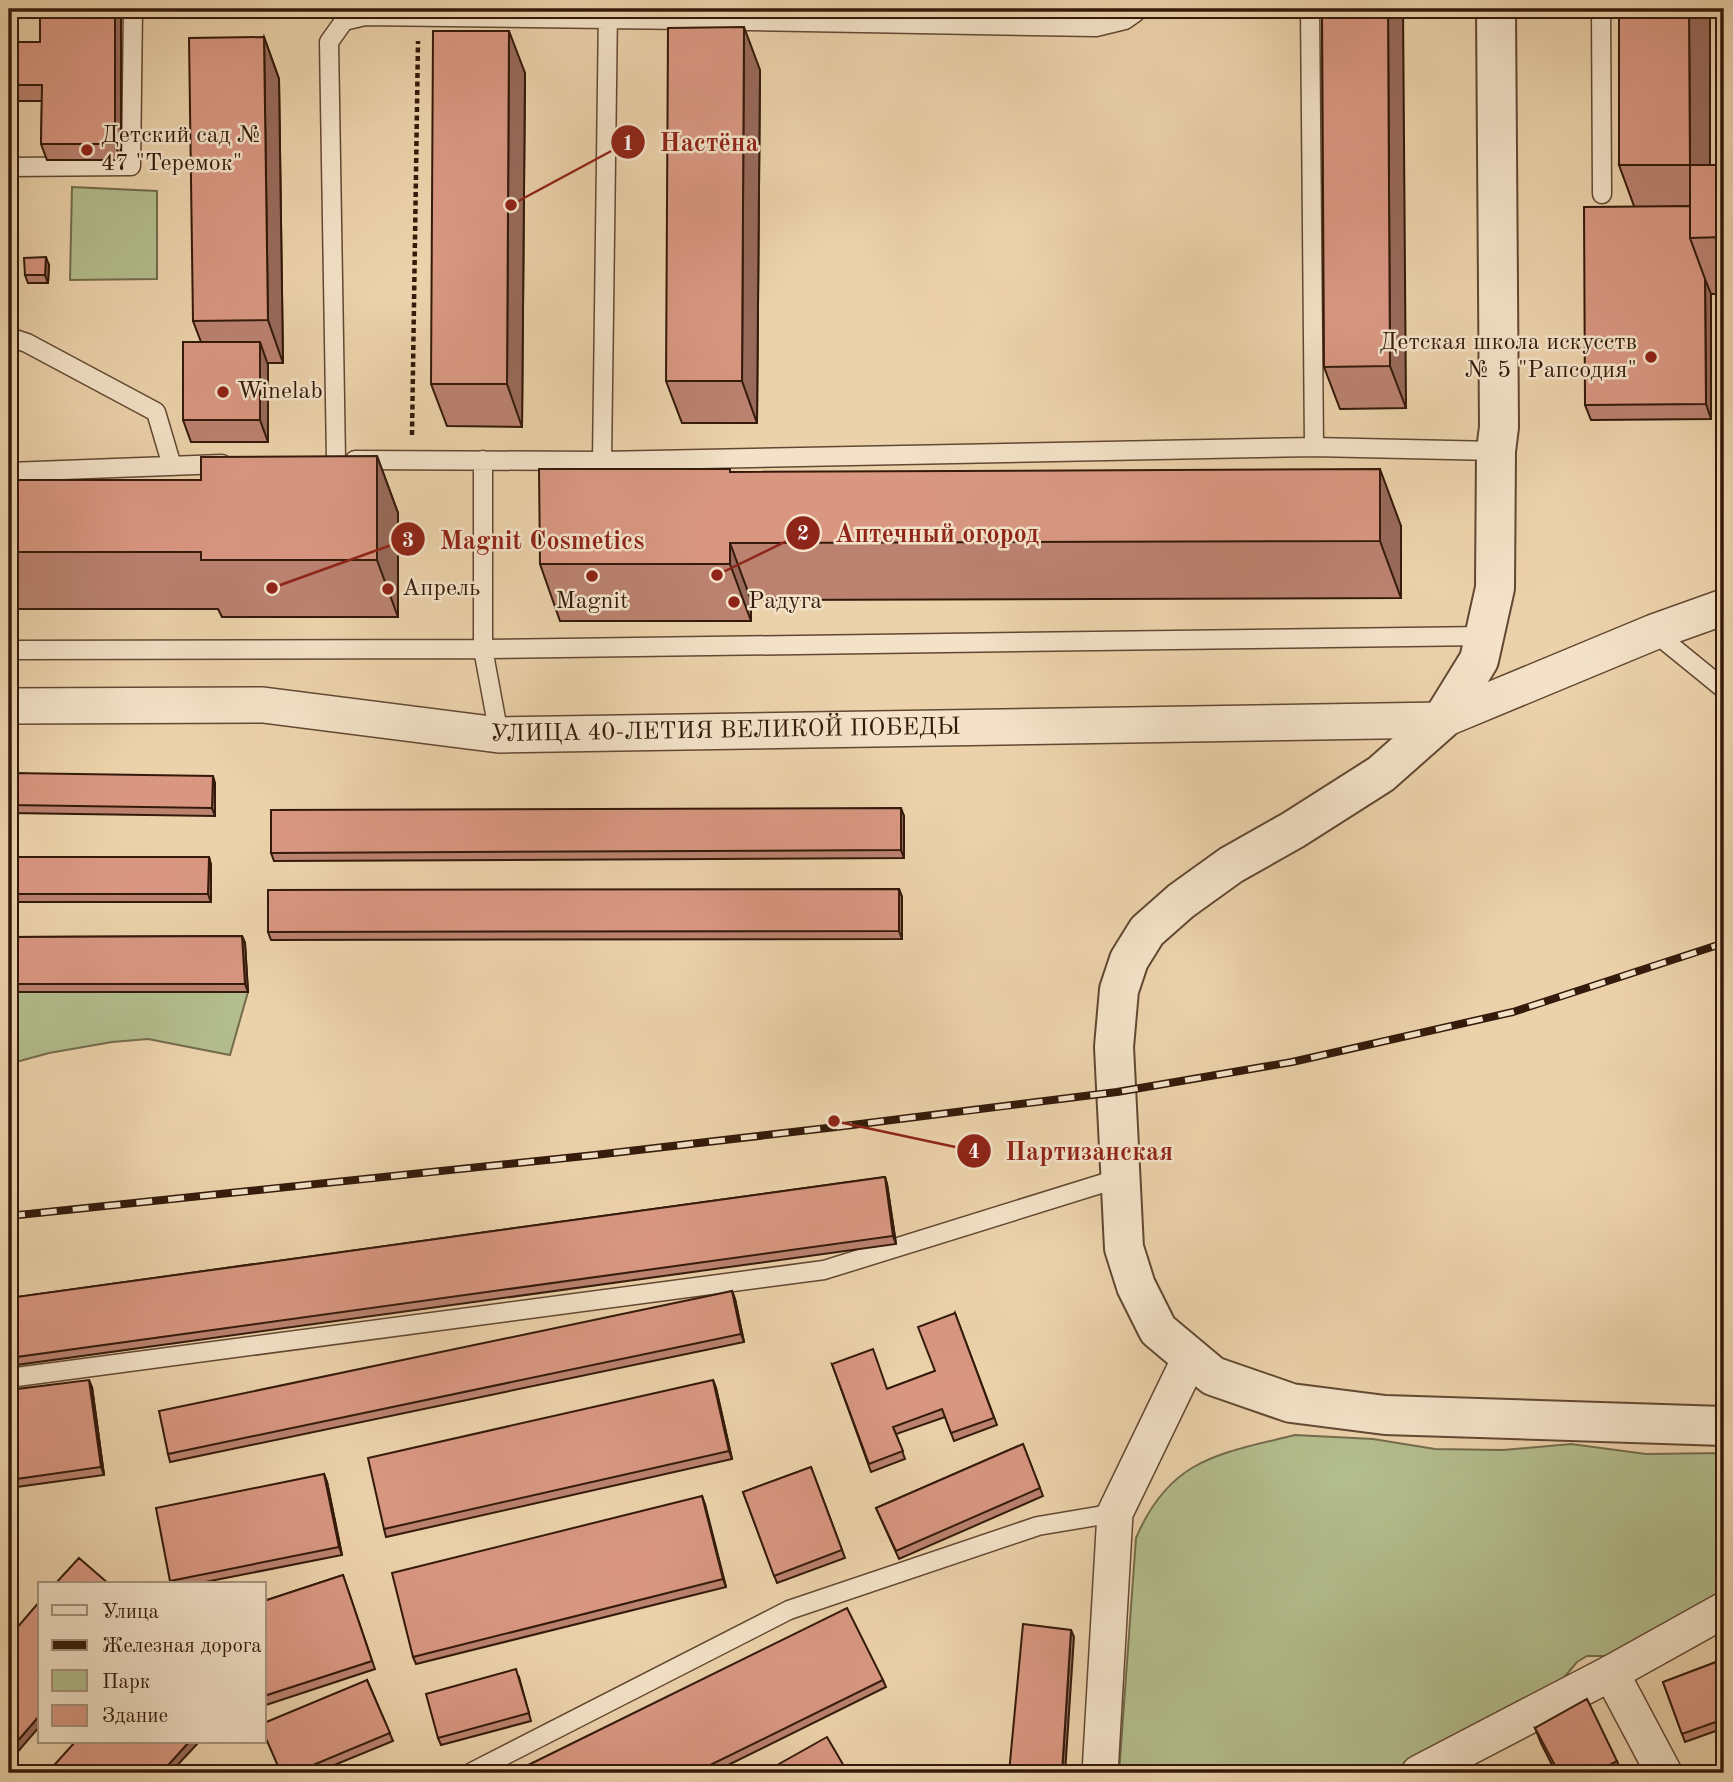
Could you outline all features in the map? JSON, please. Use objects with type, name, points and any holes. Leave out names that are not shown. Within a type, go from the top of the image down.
[{"type":"street","points":[[1496,9],[1499,427],[1496,451],[1495,588],[1479,660],[1442,720],[1381,774],[1293,830],[1231,865],[1181,901],[1147,932],[1129,960],[1119,990],[1114,1047],[1124,1248],[1136,1286],[1158,1331],[1213,1376],[1250,1391],[1291,1403],[1385,1415],[1724,1426]]},
{"type":"street","points":[[1442,720],[1654,632],[1724,607]]},
{"type":"street","name":"УЛИЦА 40-ЛЕТИЯ ВЕЛИКОЙ ПОБЕДЫ","points":[[9,706],[263,705],[499,735],[1442,720]]},
{"type":"street","points":[[1100,1773],[1115,1513],[1190,1358]]},
{"type":"street","points":[[1419,1773],[1611,1673],[1724,1610]]},
{"type":"street","points":[[1611,1673],[1664,1773]]},
{"type":"lane","points":[[9,167],[131,166],[133,9]]},
{"type":"lane","points":[[1136,9],[1135,13],[1125,20],[1096,27],[689,14],[365,16],[344,21],[329,42],[329,460],[602,461],[1314,447],[1496,451]]},
{"type":"lane","points":[[1310,9],[1314,447]]},
{"type":"lane","points":[[1601,9],[1602,194]]},
{"type":"lane","points":[[602,461],[608,14]]},
{"type":"lane","points":[[9,337],[27,343],[156,412],[172,466]]},
{"type":"lane","points":[[483,460],[483,649],[499,735]]},
{"type":"lane","points":[[9,472],[240,464]]},
{"type":"lane","points":[[1654,632],[1724,689]]},
{"type":"lane","points":[[9,650],[483,649],[1485,636]]},
{"type":"lane","points":[[9,1378],[824,1270],[1120,1178]]},
{"type":"lane","points":[[470,1773],[789,1610],[1038,1525],[1115,1513]]},
{"type":"path","points":[[412,461],[418,17]]},
{"type":"green space","points":[[72,187],[157,191],[157,279],[70,280]]},
{"type":"green space","points":[[9,992],[248,992],[230,1055],[148,1039],[49,1053],[9,1064]]},
{"type":"green space","points":[[1295,1435],[1373,1439],[1435,1449],[1503,1450],[1571,1444],[1646,1454],[1724,1453],[1724,1599],[1609,1656],[1587,1656],[1577,1662],[1562,1680],[1400,1773],[1119,1773],[1136,1538],[1149,1511],[1181,1475],[1200,1464],[1220,1455]]},
{"type":"building","points":[[40,9],[115,9],[115,144],[41,144],[42,85],[9,85],[9,42],[40,42]]},
{"type":"building","points":[[1322,9],[1388,9],[1390,366],[1324,367]]},
{"type":"building","points":[[1619,9],[1689,9],[1690,165],[1619,165]]},
{"type":"building","points":[[744,27],[742,381],[666,381],[668,28]]},
{"type":"building","points":[[433,31],[509,31],[507,384],[431,384]]},
{"type":"building","points":[[264,37],[268,320],[193,321],[189,38]]},
{"type":"building","points":[[1690,165],[1724,165],[1724,237],[1690,238]]},
{"type":"building","name":"Детская школа искусств № 5 \"Рапсодия\"","points":[[1690,206],[1690,238],[1705,279],[1706,404],[1585,405],[1584,207]]},
{"type":"building","points":[[46,257],[45,275],[25,275],[24,258]]},
{"type":"building","points":[[183,342],[260,342],[260,420],[183,420]]},
{"type":"building","points":[[377,456],[377,560],[201,560],[201,552],[9,552],[9,480],[201,480],[201,457]]},
{"type":"building","points":[[539,469],[730,469],[730,472],[1380,469],[1380,541],[730,543],[730,564],[540,564]]},
{"type":"building","points":[[9,773],[213,776],[212,808],[9,805]]},
{"type":"building","points":[[901,808],[901,850],[271,853],[271,810]]},
{"type":"building","points":[[9,857],[209,857],[208,894],[9,894]]},
{"type":"building","points":[[899,889],[899,931],[268,932],[268,890]]},
{"type":"building","points":[[242,936],[245,984],[9,984],[9,937]]},
{"type":"building","points":[[885,1177],[893,1236],[9,1358],[9,1298]]},
{"type":"building","points":[[732,1291],[741,1334],[168,1454],[159,1411]]},
{"type":"building","points":[[955,1313],[994,1418],[951,1433],[942,1409],[893,1427],[903,1451],[869,1464],[832,1364],[873,1349],[887,1389],[935,1371],[918,1327]]},
{"type":"building","points":[[89,1380],[101,1467],[9,1480],[9,1390]]},
{"type":"building","points":[[713,1380],[729,1451],[384,1529],[368,1458]]},
{"type":"building","points":[[1023,1444],[1040,1488],[896,1551],[876,1508]]},
{"type":"building","points":[[811,1467],[842,1550],[774,1576],[743,1492]]},
{"type":"building","points":[[324,1474],[339,1547],[170,1581],[156,1508]]},
{"type":"building","points":[[702,1496],[723,1579],[413,1657],[392,1573]]},
{"type":"building","points":[[79,1558],[107,1582],[57,1582]]},
{"type":"building","points":[[343,1575],[372,1661],[266,1695],[266,1600]]},
{"type":"building","points":[[38,1603],[38,1717],[9,1751],[9,1637]]},
{"type":"building","points":[[847,1608],[883,1680],[694,1773],[512,1773]]},
{"type":"building","points":[[1023,1624],[1071,1630],[1062,1773],[1009,1773]]},
{"type":"building","points":[[1724,1659],[1724,1719],[1682,1734],[1663,1682]]},
{"type":"building","points":[[516,1669],[529,1713],[438,1738],[426,1694]]},
{"type":"building","points":[[367,1680],[390,1733],[294,1773],[281,1773],[266,1739],[266,1722]]},
{"type":"building","points":[[1587,1699],[1617,1761],[1595,1773],[1559,1773],[1535,1728]]},
{"type":"building","points":[[827,1737],[848,1773],[763,1773]]},
{"type":"building","points":[[73,1744],[187,1744],[161,1773],[47,1773]]},
{"type":"railway","points":[[9,1216],[595,1155],[1117,1092],[1292,1062],[1513,1012],[1724,943]]},
{"type":"place","name":"Детский сад № 47 \"Теремок\"","points":[[87,150]]},
{"type":"place","name":"Настёна","points":[[511,205]]},
{"type":"place","name":"Детская школа искусств № 5 \"Рапсодия\"","points":[[1651,357]]},
{"type":"place","name":"Winelab","points":[[223,392]]},
{"type":"place","name":"Аптечный огород","points":[[717,575]]},
{"type":"place","name":"Magnit","points":[[592,576]]},
{"type":"place","name":"Magnit Cosmetics","points":[[272,588]]},
{"type":"place","name":"Апрель","points":[[388,589]]},
{"type":"place","name":"Радуга","points":[[734,602]]},
{"type":"place","name":"Партизанская","points":[[834,1121]]}]
